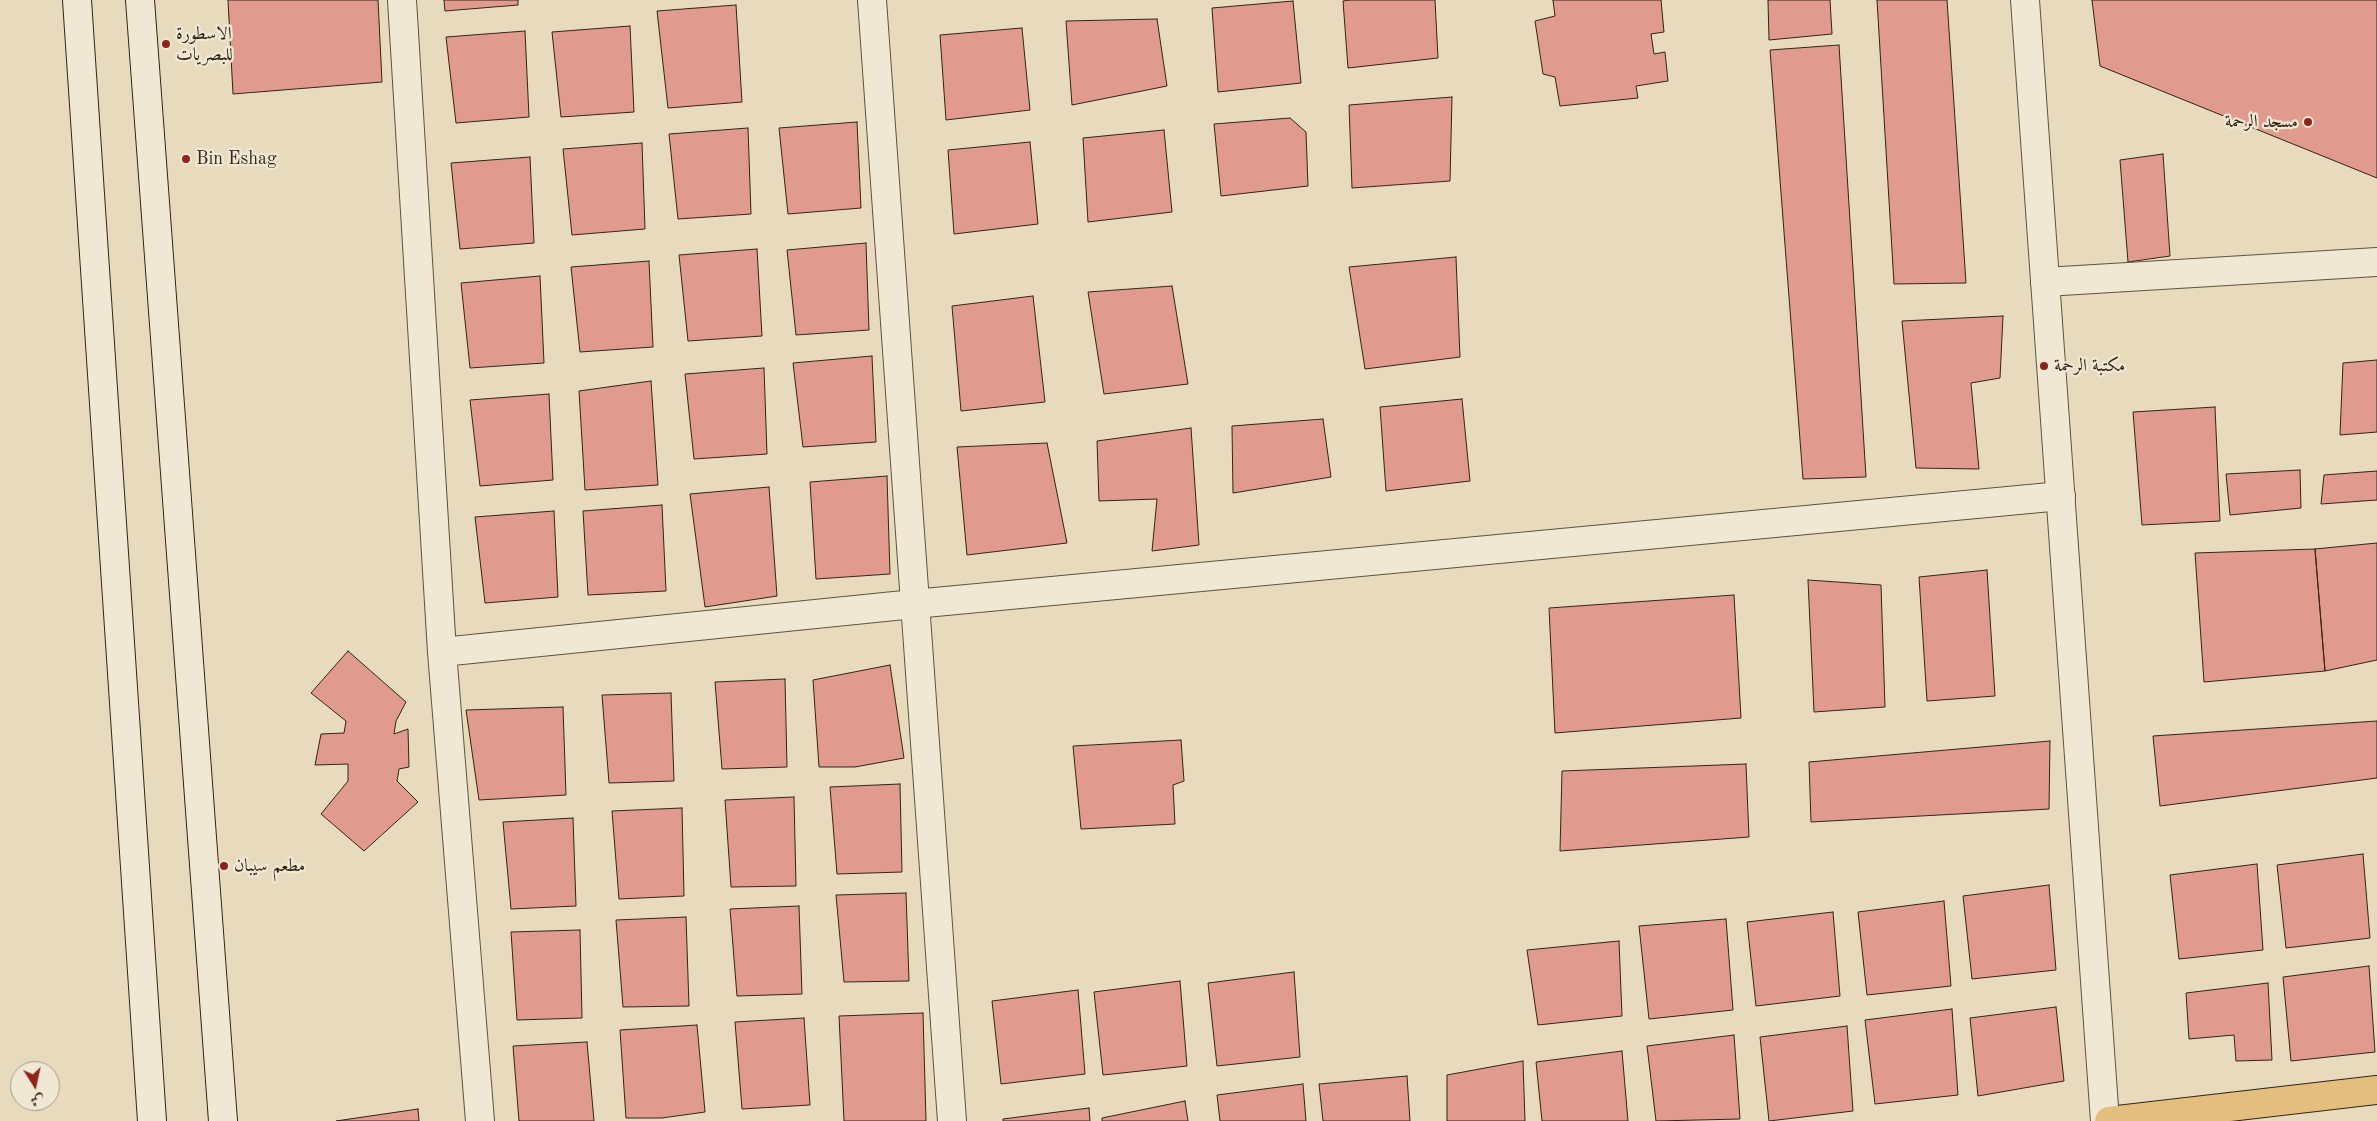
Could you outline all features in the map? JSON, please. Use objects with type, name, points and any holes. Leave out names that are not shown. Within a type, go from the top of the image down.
[{"type":"highway","points":[[2109,1121],[2377,1090]]},
{"type":"street","points":[[77,0],[152,1121]]},
{"type":"street","points":[[140,0],[223,1121]]},
{"type":"street","points":[[402,0],[442,652],[480,1121]]},
{"type":"street","points":[[872,0],[952,1121]]},
{"type":"street","points":[[2025,0],[2105,1121]]},
{"type":"street","points":[[2045,282],[2377,262]]},
{"type":"street","points":[[442,652],[914,604],[2061,496]]},
{"type":"building","points":[[228,0],[378,0],[382,82],[233,94]]},
{"type":"building","points":[[444,0],[518,0],[518,5],[445,11]]},
{"type":"building","points":[[1435,0],[1438,58],[1348,68],[1343,1]]},
{"type":"building","points":[[1553,0],[1661,0],[1664,32],[1651,34],[1654,54],[1665,52],[1668,81],[1636,86],[1638,98],[1560,106],[1555,77],[1543,74],[1535,21],[1555,16]]},
{"type":"building","points":[[1768,0],[1830,0],[1832,34],[1769,40]]},
{"type":"building","points":[[1877,0],[1947,0],[1966,283],[1894,284]]},
{"type":"building","name":"مسجد الرحمة","points":[[2092,0],[2377,0],[2377,178],[2100,66]]},
{"type":"building","points":[[1293,1],[1301,83],[1218,92],[1212,8]]},
{"type":"building","points":[[736,5],[742,102],[668,108],[657,11]]},
{"type":"building","points":[[1157,19],[1167,86],[1072,105],[1066,21]]},
{"type":"building","points":[[630,26],[634,112],[561,117],[552,32]]},
{"type":"building","points":[[1022,28],[1030,110],[946,120],[940,35]]},
{"type":"building","points":[[525,31],[529,117],[456,123],[446,37]]},
{"type":"building","points":[[1839,45],[1866,477],[1803,479],[1770,50]]},
{"type":"building","points":[[1452,97],[1450,181],[1352,188],[1349,105]]},
{"type":"building","points":[[1290,118],[1306,132],[1308,186],[1221,196],[1214,124]]},
{"type":"building","points":[[857,122],[861,208],[788,214],[779,128]]},
{"type":"building","points":[[748,128],[751,214],[678,219],[669,134]]},
{"type":"building","points":[[1164,130],[1172,212],[1088,222],[1083,138]]},
{"type":"building","points":[[1030,142],[1038,224],[954,234],[948,150]]},
{"type":"building","points":[[642,143],[645,229],[572,235],[563,149]]},
{"type":"building","points":[[2163,154],[2170,256],[2128,262],[2120,160]]},
{"type":"building","points":[[530,157],[534,243],[460,249],[451,163]]},
{"type":"building","points":[[866,243],[869,330],[796,335],[787,250]]},
{"type":"building","points":[[757,249],[762,336],[688,341],[679,255]]},
{"type":"building","points":[[1456,257],[1460,357],[1365,369],[1349,267]]},
{"type":"building","points":[[649,261],[653,347],[580,352],[571,267]]},
{"type":"building","points":[[540,276],[544,363],[470,368],[461,283]]},
{"type":"building","points":[[1172,286],[1188,384],[1104,394],[1088,292]]},
{"type":"building","points":[[1033,296],[1045,402],[961,411],[952,306]]},
{"type":"building","points":[[2003,316],[2000,378],[1971,383],[1979,469],[1916,468],[1902,321]]},
{"type":"building","points":[[872,356],[876,442],[803,447],[793,363]]},
{"type":"building","points":[[2377,360],[2377,432],[2340,435],[2343,363]]},
{"type":"building","points":[[764,368],[767,454],[694,459],[685,374]]},
{"type":"building","points":[[651,381],[658,485],[585,490],[579,391]]},
{"type":"building","points":[[549,394],[553,480],[480,486],[470,400]]},
{"type":"building","points":[[1462,399],[1470,481],[1386,491],[1380,407]]},
{"type":"building","points":[[2215,407],[2220,521],[2142,525],[2133,412]]},
{"type":"building","points":[[1323,419],[1331,477],[1233,493],[1232,426]]},
{"type":"building","points":[[1191,428],[1199,545],[1152,551],[1157,499],[1099,501],[1097,441]]},
{"type":"building","points":[[1047,443],[1067,543],[967,555],[957,447]]},
{"type":"building","points":[[2300,470],[2301,508],[2230,515],[2226,474]]},
{"type":"building","points":[[2377,471],[2377,500],[2321,504],[2324,475]]},
{"type":"building","points":[[887,476],[890,574],[816,579],[810,482]]},
{"type":"building","points":[[769,487],[777,596],[705,607],[690,494]]},
{"type":"building","points":[[662,505],[666,591],[588,595],[583,511]]},
{"type":"building","points":[[554,511],[558,597],[485,603],[475,517]]},
{"type":"building","points":[[2377,543],[2377,660],[2325,671],[2315,549]]},
{"type":"building","points":[[2315,549],[2325,671],[2204,682],[2195,553]]},
{"type":"building","points":[[1987,570],[1995,696],[1927,701],[1919,577]]},
{"type":"building","points":[[1808,580],[1881,585],[1885,707],[1814,712]]},
{"type":"building","points":[[1734,595],[1741,718],[1555,733],[1549,608]]},
{"type":"building","points":[[348,651],[406,702],[396,721],[394,734],[408,729],[409,767],[399,769],[397,781],[418,802],[364,851],[321,814],[348,781],[348,764],[315,765],[321,734],[344,733],[346,721],[311,693]]},
{"type":"building","points":[[890,665],[904,758],[855,767],[819,767],[813,680]]},
{"type":"building","points":[[785,679],[787,767],[722,769],[715,682]]},
{"type":"building","points":[[671,693],[674,781],[609,783],[602,695]]},
{"type":"building","points":[[563,707],[566,795],[479,800],[466,710]]},
{"type":"building","points":[[2377,721],[2377,778],[2160,806],[2153,736]]},
{"type":"building","points":[[1181,740],[1184,781],[1173,785],[1175,824],[1081,829],[1073,746]]},
{"type":"building","points":[[2050,741],[2049,809],[1811,822],[1809,762]]},
{"type":"building","points":[[1746,764],[1749,837],[1560,851],[1562,771]]},
{"type":"building","points":[[900,784],[902,872],[837,874],[830,787]]},
{"type":"building","points":[[794,797],[796,886],[731,887],[725,800]]},
{"type":"building","points":[[682,808],[684,896],[619,899],[612,811]]},
{"type":"building","points":[[573,818],[576,906],[511,909],[503,822]]},
{"type":"building","points":[[2363,854],[2370,938],[2286,948],[2277,865]]},
{"type":"building","points":[[2257,864],[2263,950],[2179,959],[2170,875]]},
{"type":"building","points":[[2049,885],[2056,970],[1972,979],[1963,896]]},
{"type":"building","points":[[906,893],[909,981],[844,982],[836,895]]},
{"type":"building","points":[[1944,901],[1951,986],[1867,995],[1858,912]]},
{"type":"building","points":[[799,906],[802,994],[737,996],[730,909]]},
{"type":"building","points":[[1833,912],[1840,996],[1756,1006],[1747,922]]},
{"type":"building","points":[[686,917],[689,1006],[623,1007],[616,920]]},
{"type":"building","points":[[1726,919],[1733,1010],[1649,1019],[1639,926]]},
{"type":"building","points":[[580,930],[582,1018],[517,1020],[511,932]]},
{"type":"building","points":[[1619,941],[1622,1016],[1538,1025],[1527,950]]},
{"type":"building","points":[[2369,966],[2375,1052],[2291,1061],[2283,977]]},
{"type":"building","points":[[1294,972],[1300,1057],[1217,1066],[1208,983]]},
{"type":"building","points":[[1180,981],[1187,1066],[1103,1075],[1094,992]]},
{"type":"building","points":[[2268,983],[2272,1060],[2236,1061],[2234,1035],[2189,1039],[2186,993]]},
{"type":"building","points":[[1078,990],[1085,1074],[1001,1084],[992,1001]]},
{"type":"building","points":[[2056,1007],[2064,1081],[1978,1096],[1970,1018]]},
{"type":"building","points":[[1952,1009],[1958,1095],[1875,1104],[1865,1020]]},
{"type":"building","points":[[923,1013],[926,1121],[844,1121],[839,1016]]},
{"type":"building","points":[[804,1018],[810,1105],[742,1109],[735,1022]]},
{"type":"building","points":[[697,1025],[705,1112],[662,1118],[626,1118],[620,1030]]},
{"type":"building","points":[[1847,1026],[1853,1111],[1769,1121],[1760,1037]]},
{"type":"building","points":[[1734,1035],[1740,1119],[1656,1121],[1647,1046]]},
{"type":"building","points":[[587,1042],[594,1121],[519,1121],[513,1046]]},
{"type":"building","points":[[1622,1051],[1628,1121],[1542,1121],[1536,1062]]},
{"type":"building","points":[[1523,1061],[1525,1121],[1447,1121],[1447,1075]]},
{"type":"building","points":[[1407,1076],[1410,1121],[1323,1121],[1319,1084]]},
{"type":"building","points":[[1303,1084],[1306,1121],[1220,1121],[1217,1095]]},
{"type":"building","points":[[1185,1101],[1188,1121],[1102,1121],[1102,1118]]},
{"type":"building","points":[[1089,1108],[1090,1121],[1003,1121],[1003,1119]]},
{"type":"building","points":[[418,1109],[419,1121],[336,1121]]},
{"type":"place","name":"الاسطورة للبصريات","points":[[166,44]]},
{"type":"place","name":"مسجد الرحمة","points":[[2308,122]]},
{"type":"place","name":"Bin Eshag","points":[[186,159]]},
{"type":"place","name":"مكتبة الرحمة","points":[[2044,366]]},
{"type":"place","name":"مطعم سيبان","points":[[224,866]]}]
